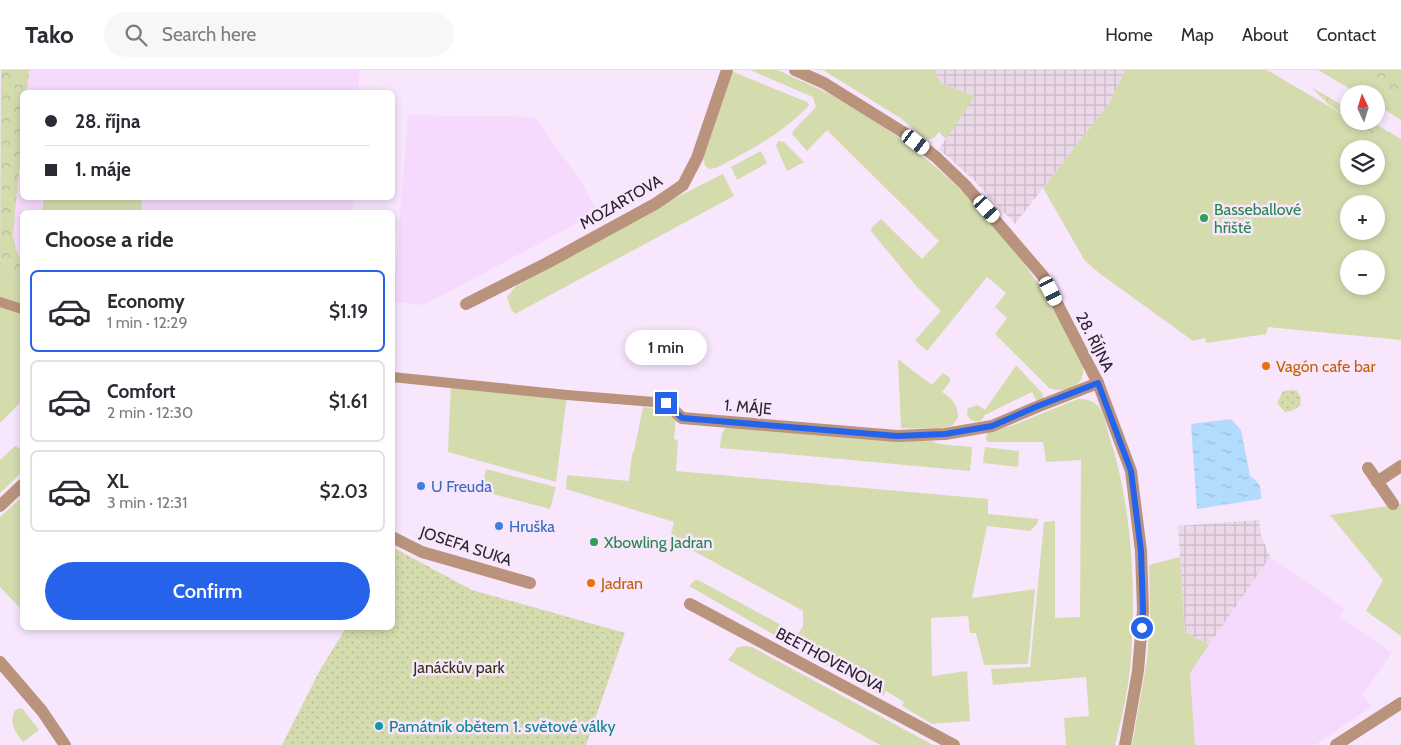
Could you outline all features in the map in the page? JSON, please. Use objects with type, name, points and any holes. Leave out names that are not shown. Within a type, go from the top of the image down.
[{"type":"street","name":"MOZARTOVA","points":[[466,304],[547,263],[657,203],[683,185],[697,158],[727,70]]},
{"type":"street","name":"28. ŘÍJNA","points":[[795,70],[824,83],[906,134],[936,157],[965,185],[1043,276],[1098,383],[1131,471],[1140,544],[1143,610],[1138,671],[1125,745]]},
{"type":"street","points":[[0,302],[20,308]]},
{"type":"street","name":"1. MÁJE","points":[[395,377],[666,403],[682,418],[897,436],[945,434],[992,426],[1098,383]]},
{"type":"street","points":[[1378,482],[1401,466]]},
{"type":"street","points":[[1368,468],[1393,504]]},
{"type":"street","points":[[0,506],[20,486]]},
{"type":"street","name":"JOSEFA SUKA","points":[[395,538],[422,552],[530,583]]},
{"type":"street","name":"BEETHOVENOVA","points":[[690,604],[954,745]]},
{"type":"street","points":[[0,662],[42,711],[66,745]]},
{"type":"street","points":[[1336,745],[1401,703]]},
{"type":"shaded area","points":[[29,70],[360,70],[358,90],[27,90]]},
{"type":"shaded area","points":[[934,70],[1125,70],[1110,102],[1015,224],[976,182],[939,149],[974,96],[941,83]]},
{"type":"shaded area","points":[[408,115],[534,117],[580,180],[598,212],[424,305],[395,302],[395,277]]},
{"type":"shaded area","points":[[20,160],[20,200],[354,200],[352,210],[20,210],[20,258],[13,236]]},
{"type":"shaded area","points":[[1259,520],[1261,535],[1270,557],[1209,645],[1185,632],[1178,526]]},
{"type":"shaded area","points":[[1270,557],[1345,609],[1340,617],[1392,653],[1363,694],[1371,707],[1315,745],[1195,745],[1190,673]]},
{"type":"green space","points":[[1,70],[29,70],[27,90],[20,90],[20,160],[13,236],[20,258],[20,281],[0,258]]},
{"type":"green space","points":[[750,70],[777,70],[839,99],[911,147],[971,200],[998,230],[1045,294],[1082,363],[1083,374],[1078,384],[1061,390],[1049,388],[995,334],[1007,318],[995,307],[1006,293],[987,277],[927,351],[916,341],[941,311],[917,287],[871,231],[872,227],[881,219],[922,259],[939,241],[827,130],[807,151],[792,134],[816,107],[813,97]]},
{"type":"green space","points":[[823,70],[934,70],[941,83],[975,96],[946,139],[939,132],[934,138],[926,140],[902,119]]},
{"type":"green space","name":"Basseballové hřiště","points":[[1125,70],[1267,70],[1340,113],[1340,130],[1367,130],[1382,140],[1340,140],[1340,185],[1385,185],[1385,142],[1401,152],[1401,340],[1268,327],[1266,334],[1206,343],[1205,338],[1193,341],[1085,261],[1043,188],[1110,102]]},
{"type":"green space","points":[[1318,70],[1358,70],[1380,85],[1344,85]]},
{"type":"green space","points":[[1358,70],[1401,70],[1401,100],[1385,89],[1385,85],[1380,85]]},
{"type":"green space","points":[[731,71],[807,102],[809,105],[788,125],[766,141],[716,168],[710,169],[705,166],[703,157]]},
{"type":"green space","points":[[1311,87],[1340,104],[1340,112],[1329,105]]},
{"type":"green space","points":[[1385,89],[1401,100],[1401,120],[1385,110]]},
{"type":"green space","points":[[1367,130],[1385,130],[1401,139],[1401,152],[1385,140]]},
{"type":"green space","points":[[778,141],[784,142],[804,162],[787,171],[776,146]]},
{"type":"green space","points":[[761,151],[767,163],[737,180],[731,167]]},
{"type":"green space","points":[[723,174],[734,196],[515,314],[511,309],[507,297],[516,286],[661,205]]},
{"type":"green space","points":[[44,200],[142,200],[141,210],[42,210]]},
{"type":"green space","points":[[0,258],[20,281],[20,403],[0,423]]},
{"type":"green space","points":[[899,360],[932,385],[943,373],[950,378],[950,382],[942,392],[952,400],[957,409],[958,418],[952,426],[935,429],[901,428]]},
{"type":"green space","points":[[1017,366],[1043,394],[1043,400],[1036,400],[1032,392],[985,415],[981,421],[971,420],[967,414],[968,408],[978,405],[985,410]]},
{"type":"green space","points":[[451,383],[567,395],[556,482],[448,452]]},
{"type":"green space","points":[[1283,391],[1297,391],[1301,397],[1300,406],[1285,412],[1277,403]]},
{"type":"green space","points":[[1078,399],[1092,401],[1099,407],[1104,417],[1123,490],[1130,546],[1133,602],[1131,658],[1123,713],[1115,745],[1066,745],[1064,718],[1089,716],[1086,677],[993,685],[991,669],[1030,667],[1044,522],[1055,521],[1055,618],[1080,617],[1081,460],[1046,462],[1043,442],[988,442],[986,440],[987,432],[1011,426]]},
{"type":"green space","points":[[643,407],[664,409],[676,418],[674,439],[678,440],[676,471],[988,499],[988,514],[1038,519],[1038,523],[1030,531],[987,526],[972,598],[1035,589],[1028,664],[984,665],[976,633],[970,633],[968,616],[931,618],[932,676],[967,671],[970,721],[932,724],[902,706],[904,702],[886,691],[883,696],[815,659],[817,653],[799,643],[796,647],[791,646],[803,626],[803,611],[670,538],[674,522],[566,489],[567,475],[629,481],[632,454]]},
{"type":"green space","points":[[729,426],[932,441],[939,444],[972,447],[970,471],[720,448],[722,433]]},
{"type":"green space","points":[[15,446],[20,449],[20,474],[0,493],[0,460]]},
{"type":"green space","points":[[985,447],[1019,451],[1018,467],[983,463]]},
{"type":"green space","points":[[486,469],[556,487],[550,509],[481,491]]},
{"type":"green space","points":[[20,499],[20,608],[0,587],[0,517]]},
{"type":"green space","points":[[1401,504],[1401,636],[1366,611],[1383,580],[1330,515]]},
{"type":"green space","name":"Janáčkův park","points":[[395,549],[472,590],[625,633],[586,745],[282,745],[320,670],[345,630],[395,630]]},
{"type":"green space","points":[[1180,557],[1185,632],[1209,645],[1190,673],[1195,745],[1132,745],[1147,660],[1150,615],[1149,565]]},
{"type":"green space","points":[[695,580],[785,627],[787,634],[785,641],[689,586]]},
{"type":"green space","points":[[738,647],[752,647],[933,745],[880,745],[728,660]]},
{"type":"green space","points":[[22,708],[39,730],[23,742],[15,731],[13,723],[15,710]]},
{"type":"water","points":[[1231,419],[1241,430],[1250,476],[1259,485],[1261,499],[1197,509],[1191,424]]},
{"type":"place","name":"Basseballové hřiště","points":[[1204,218]]},
{"type":"place","name":"Vagón cafe bar","points":[[1266,366]]},
{"type":"place","name":"U Freuda","points":[[421,486]]},
{"type":"place","name":"Hruška","points":[[499,526]]},
{"type":"place","name":"Xbowling Jadran","points":[[594,542]]},
{"type":"place","name":"Jadran","points":[[591,583]]},
{"type":"place","name":"Památník obětem 1. světové války","points":[[379,726]]},
{"type":"route","points":[[666,403],[682,418],[897,436],[945,434],[992,426],[1098,383],[1131,471],[1141,551],[1142,628]]}]
